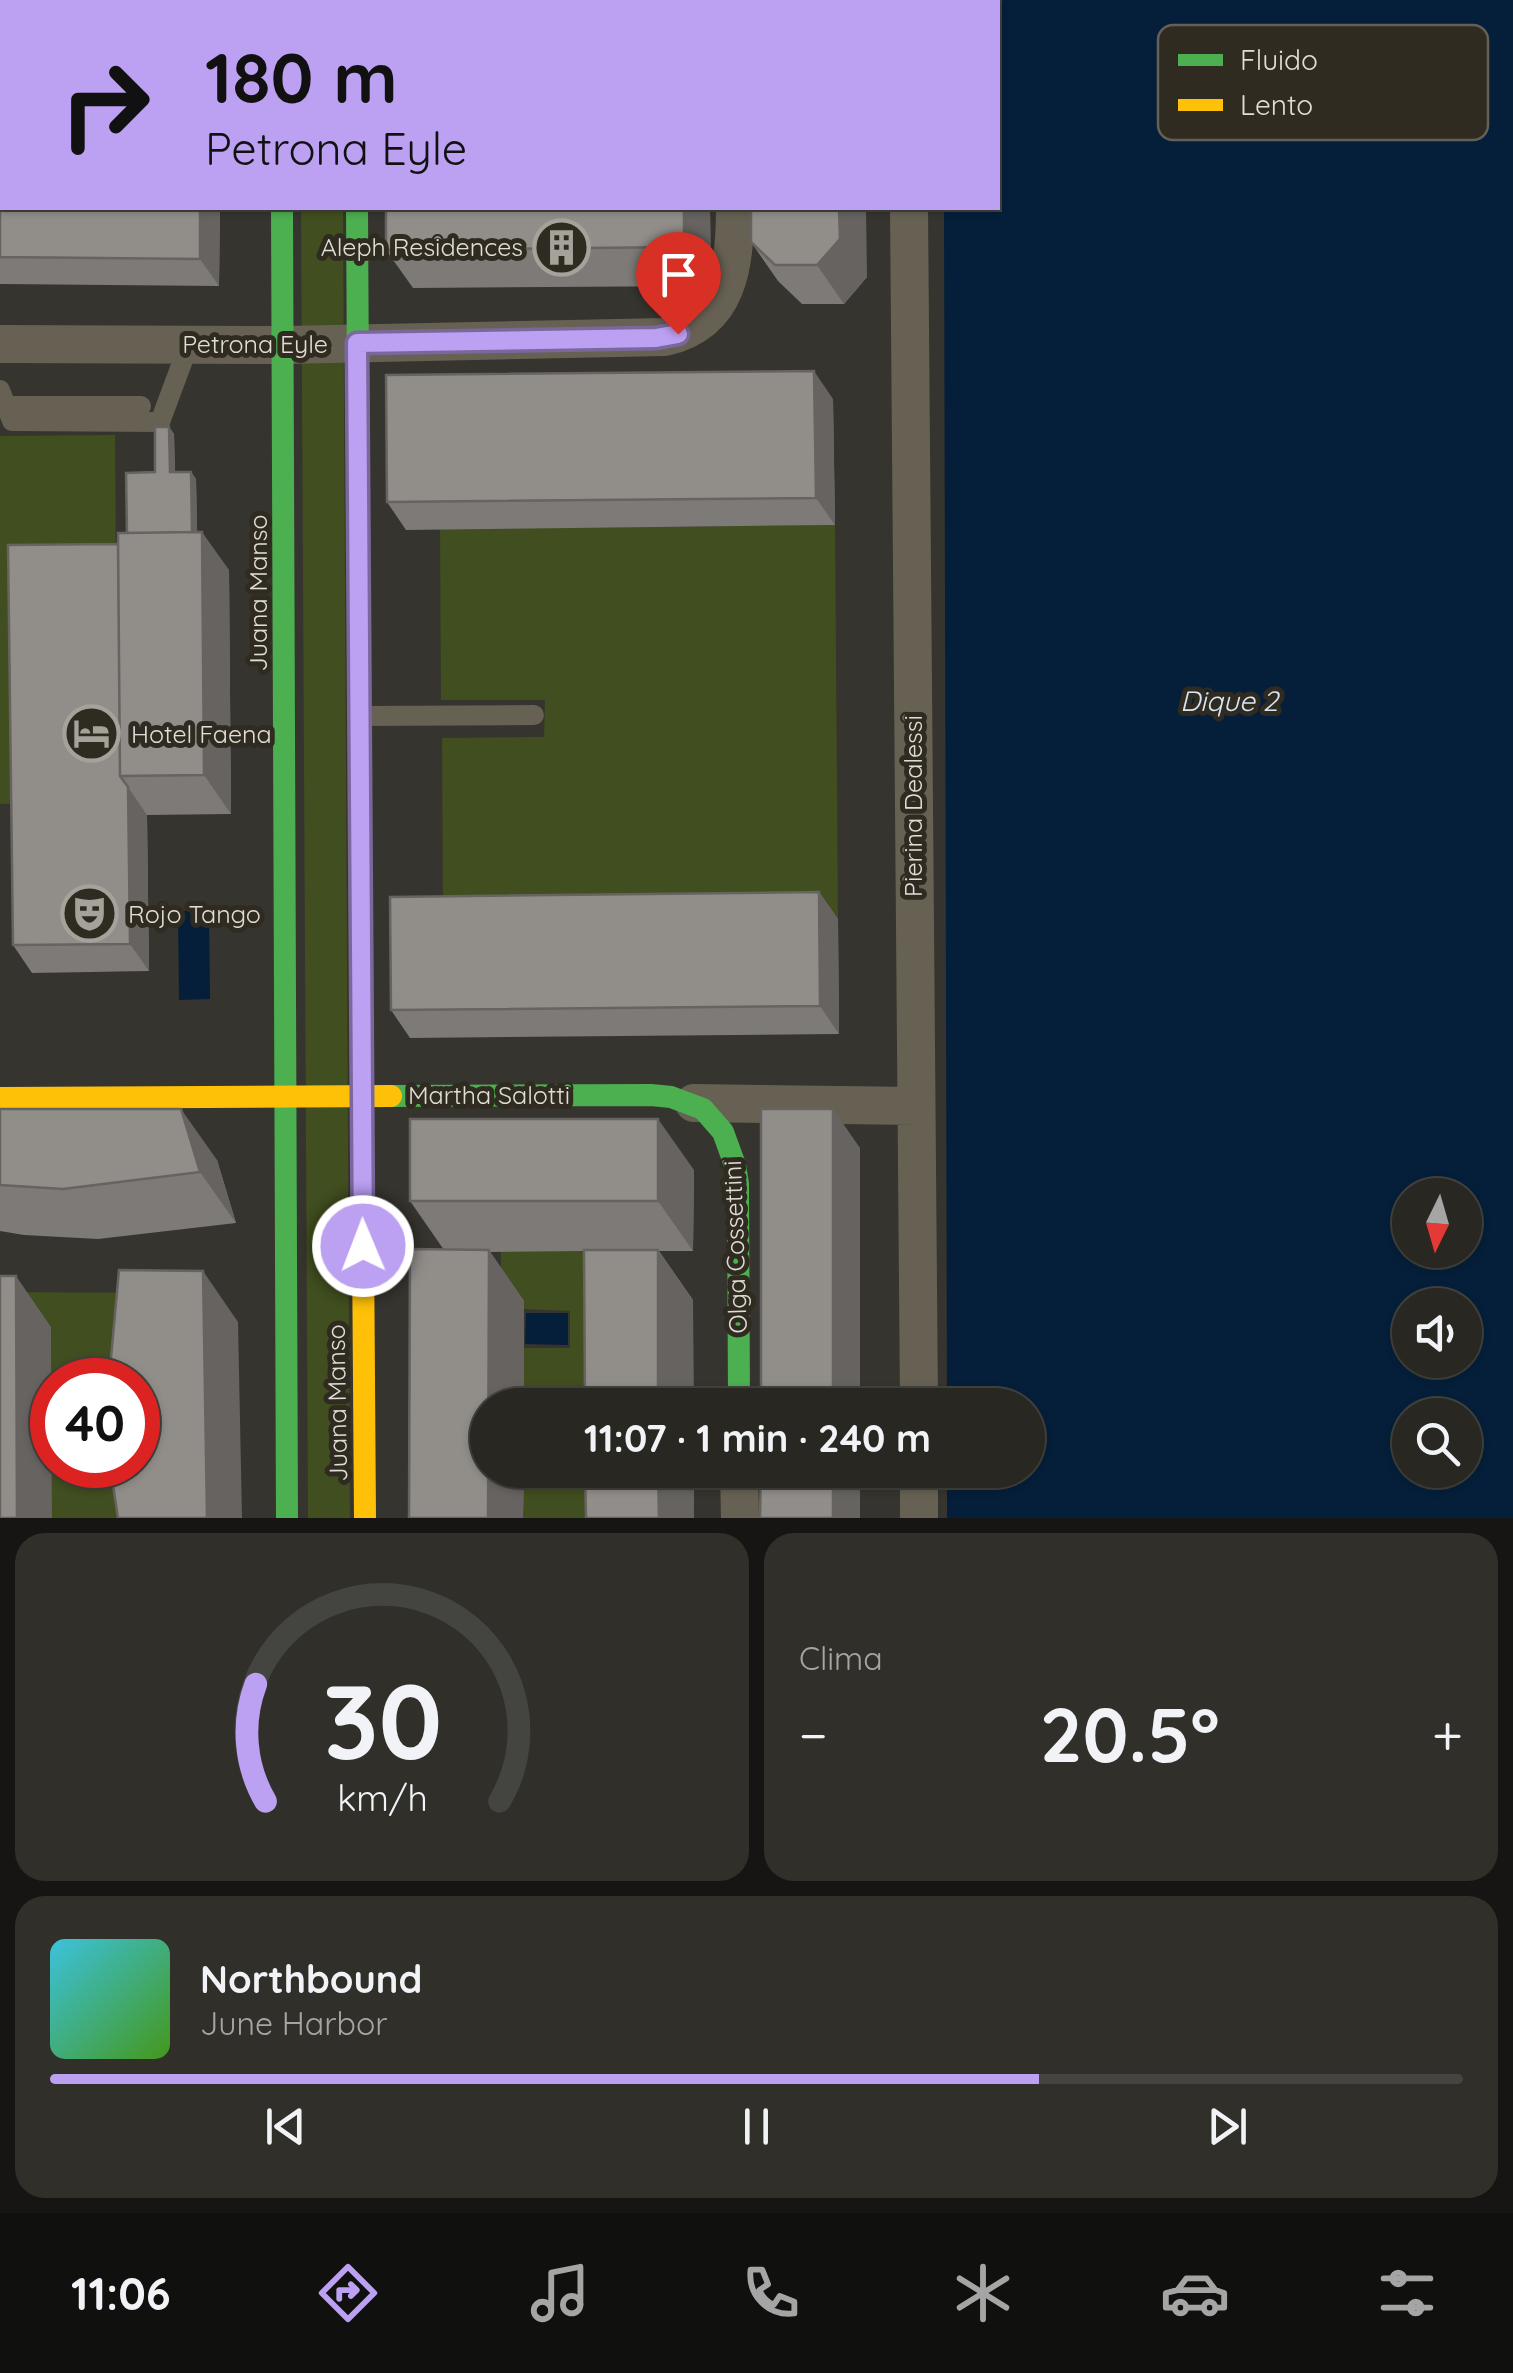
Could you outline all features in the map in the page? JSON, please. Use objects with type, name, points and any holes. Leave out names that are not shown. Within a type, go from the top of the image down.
[{"type":"street","name":"Juana Manso","points":[[282,210],[288,1518]]},
{"type":"street","name":"Juana Manso","points":[[357,210],[366,1518]]},
{"type":"street","name":"Petrona Eyle","points":[[0,344],[656,338],[689,330],[710,314],[724,290],[734,247],[734,210]]},
{"type":"street","name":"Pierina Dealessi","points":[[909,210],[918,1388]]},
{"type":"street","name":"Martha Salotti","points":[[0,1098],[651,1095],[694,1103],[916,1106]]},
{"type":"street","name":"Olga Cossettini","points":[[694,1103],[718,1124],[734,1158],[738,1184],[739,1388]]},
{"type":"street","points":[[740,1488],[740,1518]]},
{"type":"street","points":[[919,1488],[919,1518]]},
{"type":"lane","points":[[141,406],[3,398],[12,421],[160,422],[189,344]]},
{"type":"lane","points":[[359,716],[534,716]]},
{"type":"green space","points":[[301,210],[343,210],[350,1518],[308,1518]]},
{"type":"green space","points":[[115,435],[116,572],[30,803],[0,804],[0,436]]},
{"type":"green space","points":[[835,525],[838,919],[443,924],[442,738],[544,737],[545,700],[441,700],[440,529]]},
{"type":"green space","points":[[501,1251],[618,1251],[620,1388],[524,1388],[524,1348],[570,1348],[570,1311],[524,1309],[524,1301],[501,1301]]},
{"type":"green space","points":[[0,1292],[165,1293],[160,1358],[51,1358],[51,1327]]},
{"type":"green space","points":[[52,1488],[149,1488],[146,1518],[52,1518]]},
{"type":"green space","points":[[524,1488],[620,1488],[621,1518],[523,1518]]},
{"type":"water","name":"Dique 2","points":[[1000,0],[1513,0],[1513,1518],[947,1518],[947,1488],[1045,1488],[1045,1388],[947,1388],[944,210],[1000,210]]},
{"type":"water","points":[[209,910],[210,999],[179,1000],[178,911]]},
{"type":"water","points":[[526,1313],[568,1313],[568,1345],[525,1344]]},
{"type":"building","points":[[0,210],[200,210],[200,259],[0,257]]},
{"type":"building","points":[[386,210],[684,210],[684,247],[386,250]]},
{"type":"building","points":[[751,210],[839,210],[840,239],[817,265],[775,265],[751,242]]},
{"type":"building","points":[[814,371],[816,498],[387,502],[386,375]]},
{"type":"building","points":[[155,427],[169,427],[170,472],[191,472],[192,532],[127,533],[126,473],[155,472]]},
{"type":"building","points":[[202,532],[204,775],[120,776],[118,533]]},
{"type":"building","points":[[118,544],[120,776],[128,787],[130,944],[13,945],[8,545]]},
{"type":"building","points":[[819,892],[820,1006],[391,1010],[390,897]]},
{"type":"building","points":[[0,1109],[181,1109],[200,1172],[63,1189],[0,1185]]},
{"type":"building","points":[[761,1109],[833,1109],[833,1388],[761,1388]]},
{"type":"building","points":[[410,1119],[658,1119],[658,1201],[410,1201]]},
{"type":"building","points":[[410,1249],[489,1250],[488,1388],[470,1388],[470,1488],[488,1488],[488,1518],[409,1518]]},
{"type":"building","points":[[584,1250],[658,1250],[658,1388],[585,1388]]},
{"type":"building","points":[[119,1270],[203,1271],[207,1518],[118,1518],[113,1488],[160,1488],[160,1358],[111,1358]]},
{"type":"building","points":[[0,1276],[16,1276],[17,1518],[0,1518]]},
{"type":"building","points":[[585,1488],[658,1488],[659,1518],[586,1518]]},
{"type":"building","points":[[761,1488],[833,1488],[833,1518],[760,1518]]},
{"type":"traffic: fast","points":[[282,210],[287,1518]]},
{"type":"traffic: fast","points":[[357,210],[362,1106]]},
{"type":"traffic: fast","points":[[391,1096],[651,1095],[671,1097],[703,1109],[723,1132],[738,1184],[739,1388]]},
{"type":"traffic: slow","points":[[0,1098],[391,1096]]},
{"type":"traffic: slow","points":[[362,1106],[365,1518]]},
{"type":"place","name":"Aleph Residences","points":[[562,247]]},
{"type":"place","name":"Hotel Faena","points":[[92,734]]},
{"type":"place","name":"Rojo Tango","points":[[89,914]]},
{"type":"route","points":[[363,1246],[357,343],[656,338],[678,334]]}]
